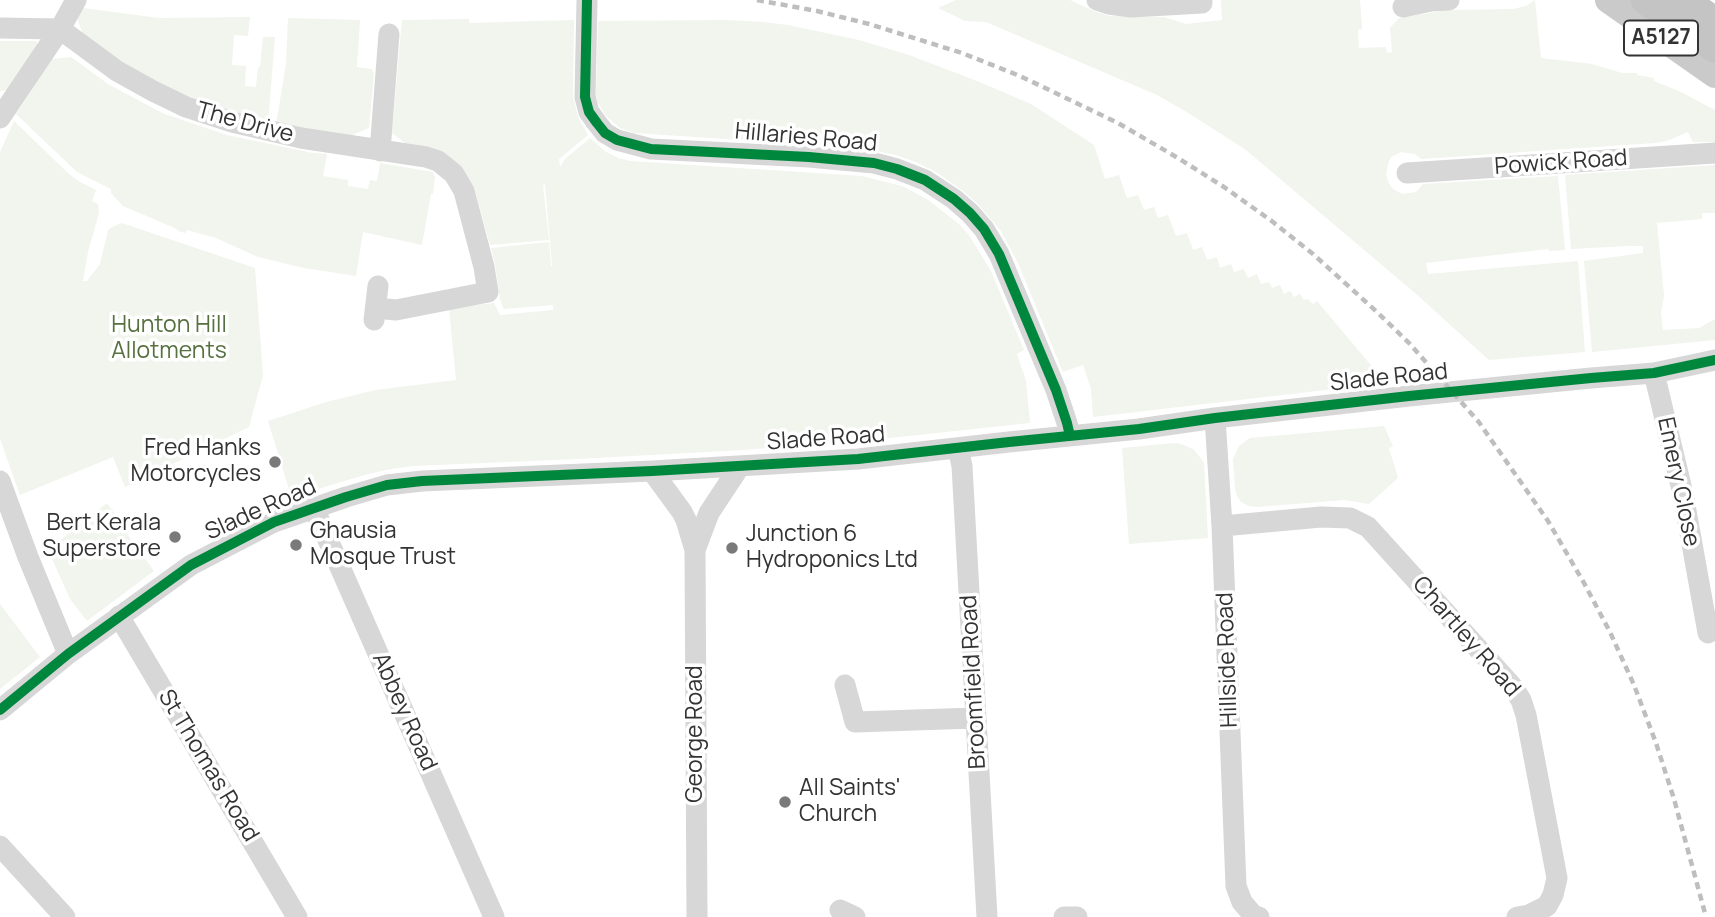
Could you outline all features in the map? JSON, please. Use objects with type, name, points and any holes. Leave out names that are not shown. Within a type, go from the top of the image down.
[{"type":"highway","points":[[1646,0],[1715,48]]},
{"type":"highway","points":[[1683,0],[1715,22]]},
{"type":"main road","name":"A5127","points":[[1608,0],[1715,75]]},
{"type":"street","points":[[0,118],[60,29],[76,0]]},
{"type":"street","points":[[1097,0],[1130,7],[1202,3],[1202,0]]},
{"type":"street","points":[[1414,4],[1449,0]]},
{"type":"street","name":"Hillaries Road","points":[[587,8],[585,97],[589,112],[605,132],[617,140],[651,149],[874,163],[925,180],[970,213],[984,229],[999,254],[1056,390],[1070,436]]},
{"type":"street","points":[[0,28],[60,29]]},
{"type":"street","name":"The Drive","points":[[60,29],[117,71],[186,107],[232,122],[301,138],[426,157],[438,161],[448,169],[464,191],[488,292],[375,314],[378,286]]},
{"type":"street","points":[[380,151],[379,57],[389,34]]},
{"type":"street","name":"Powick Road","points":[[1407,173],[1715,153]]},
{"type":"street","name":"Slade Road","points":[[0,710],[68,654],[191,565],[274,522],[387,485],[858,459],[1422,395],[1654,373],[1715,360]]},
{"type":"street","name":"Emery Close","points":[[1654,373],[1683,494],[1708,633]]},
{"type":"street","name":"Hillside Road","points":[[1215,418],[1223,526],[1236,886],[1242,902],[1254,916],[1259,917]]},
{"type":"street","name":"Broomfield Road","points":[[958,448],[962,467],[987,917]]},
{"type":"street","name":"George Road","points":[[695,550],[709,513],[740,466]]},
{"type":"street","name":"George Road","points":[[652,471],[682,512],[695,550],[697,917]]},
{"type":"street","points":[[1,490],[68,654]]},
{"type":"street","name":"Abbey Road","points":[[314,508],[494,917]]},
{"type":"street","name":"Chartley Road","points":[[1223,526],[1321,517],[1350,518],[1368,527],[1512,685],[1526,715],[1557,878],[1553,895],[1554,911]]},
{"type":"street","name":"St Thomas Road","points":[[119,616],[297,917]]},
{"type":"street","points":[[845,685],[855,722],[975,718]]},
{"type":"street","points":[[0,846],[65,917]]},
{"type":"street","points":[[1517,917],[1554,911]]},
{"type":"street","points":[[1065,917],[1077,917]]},
{"type":"green space","points":[[956,0],[1070,0],[1110,16],[1164,17],[1186,24],[1222,20],[1221,0],[1360,0],[1362,29],[1358,30],[1359,48],[1386,47],[1387,53],[1392,52],[1390,28],[1399,18],[1448,10],[1513,9],[1526,6],[1535,0],[1541,58],[1592,64],[1622,73],[1637,73],[1654,78],[1654,81],[1715,110],[1715,142],[1693,142],[1688,132],[1655,143],[1421,159],[1415,154],[1401,152],[1391,157],[1386,174],[1388,182],[1402,194],[1416,192],[1423,184],[1558,176],[1565,250],[1548,249],[1426,263],[1428,274],[1578,261],[1585,352],[1489,360],[1415,293],[1246,150],[1157,95],[986,22],[965,21],[938,8]]},
{"type":"green space","points":[[83,8],[159,18],[250,17],[248,36],[234,35],[232,65],[246,66],[245,86],[256,87],[263,37],[275,37],[268,124],[218,109],[127,67],[83,35],[77,17]]},
{"type":"green space","points":[[288,18],[360,20],[357,67],[372,69],[374,74],[369,128],[350,136],[276,125],[286,64]]},
{"type":"green space","points":[[469,19],[469,23],[574,20],[573,96],[578,117],[588,135],[559,159],[560,167],[565,159],[590,138],[606,152],[630,161],[862,176],[902,186],[927,199],[969,235],[991,271],[1024,350],[1017,354],[1026,381],[1030,423],[743,450],[413,466],[368,474],[292,499],[268,421],[326,402],[376,390],[456,380],[449,308],[494,303],[500,315],[553,310],[553,305],[504,309],[491,248],[549,242],[552,266],[545,184],[549,240],[490,245],[474,187],[464,171],[409,146],[392,133],[402,20]]},
{"type":"green space","points":[[726,20],[788,25],[859,40],[909,55],[1031,104],[1094,145],[1105,179],[1119,175],[1127,198],[1138,195],[1144,210],[1154,207],[1158,218],[1168,215],[1176,236],[1187,233],[1193,250],[1202,247],[1207,260],[1217,257],[1220,268],[1231,264],[1234,272],[1244,269],[1248,278],[1257,274],[1261,284],[1269,282],[1272,288],[1280,285],[1284,294],[1290,291],[1294,297],[1300,294],[1304,300],[1308,299],[1313,304],[1317,301],[1386,383],[1093,417],[1091,389],[1083,365],[1063,372],[1018,263],[1001,231],[977,203],[936,172],[896,155],[862,148],[634,133],[620,128],[606,116],[596,95],[598,21]]},
{"type":"green space","points":[[0,41],[36,41],[38,45],[8,90],[0,91]]},
{"type":"green space","points":[[71,57],[108,84],[162,113],[227,135],[327,154],[323,176],[348,180],[348,186],[368,189],[370,180],[377,181],[380,163],[433,172],[433,194],[422,245],[363,232],[356,276],[258,257],[216,238],[187,230],[185,233],[178,231],[123,206],[111,193],[111,189],[77,172],[16,114],[52,59]]},
{"type":"green space","name":"Hunton Hill Allotments","points":[[14,121],[69,174],[96,190],[92,201],[98,204],[99,213],[83,281],[87,281],[100,264],[108,230],[122,223],[255,268],[263,375],[249,427],[125,487],[113,457],[20,495],[0,439],[0,152]]},
{"type":"green space","points":[[1715,165],[1715,213],[1702,213],[1702,219],[1657,223],[1664,296],[1661,313],[1663,330],[1699,328],[1715,319],[1715,340],[1592,352],[1584,261],[1643,253],[1643,246],[1571,249],[1565,175]]},
{"type":"green space","points":[[1384,426],[1393,446],[1389,448],[1398,478],[1369,504],[1345,500],[1257,507],[1241,502],[1237,496],[1233,459],[1239,446],[1250,438]]},
{"type":"green space","points":[[1174,443],[1193,449],[1204,462],[1208,538],[1129,544],[1122,448]]},
{"type":"green space","points":[[107,503],[154,571],[87,621],[70,599],[48,550]]},
{"type":"green space","points":[[0,604],[40,657],[0,689]]},
{"type":"railway","points":[[757,0],[869,24],[962,53],[1020,76],[1118,123],[1224,187],[1273,222],[1377,312],[1409,343],[1478,421],[1548,521],[1584,583],[1634,685],[1656,743],[1706,917]]},
{"type":"cycle path","points":[[587,0],[585,97],[589,112],[597,123],[605,133],[617,140],[651,149],[874,163],[925,180],[970,213],[984,229],[999,254],[1056,390],[1070,436]]},
{"type":"cycle path","points":[[0,710],[68,654],[191,565],[274,522],[387,485],[858,459],[1139,429],[1409,396],[1654,373],[1715,360]]},
{"type":"place","name":"Fred Hanks Motorcycles","points":[[275,462]]},
{"type":"place","name":"Bert Kerala Superstore","points":[[175,537]]},
{"type":"place","name":"Ghausia Mosque Trust","points":[[296,545]]},
{"type":"place","name":"Junction 6 Hydroponics Ltd","points":[[732,548]]},
{"type":"place","name":"All Saints' Church","points":[[785,802]]}]
